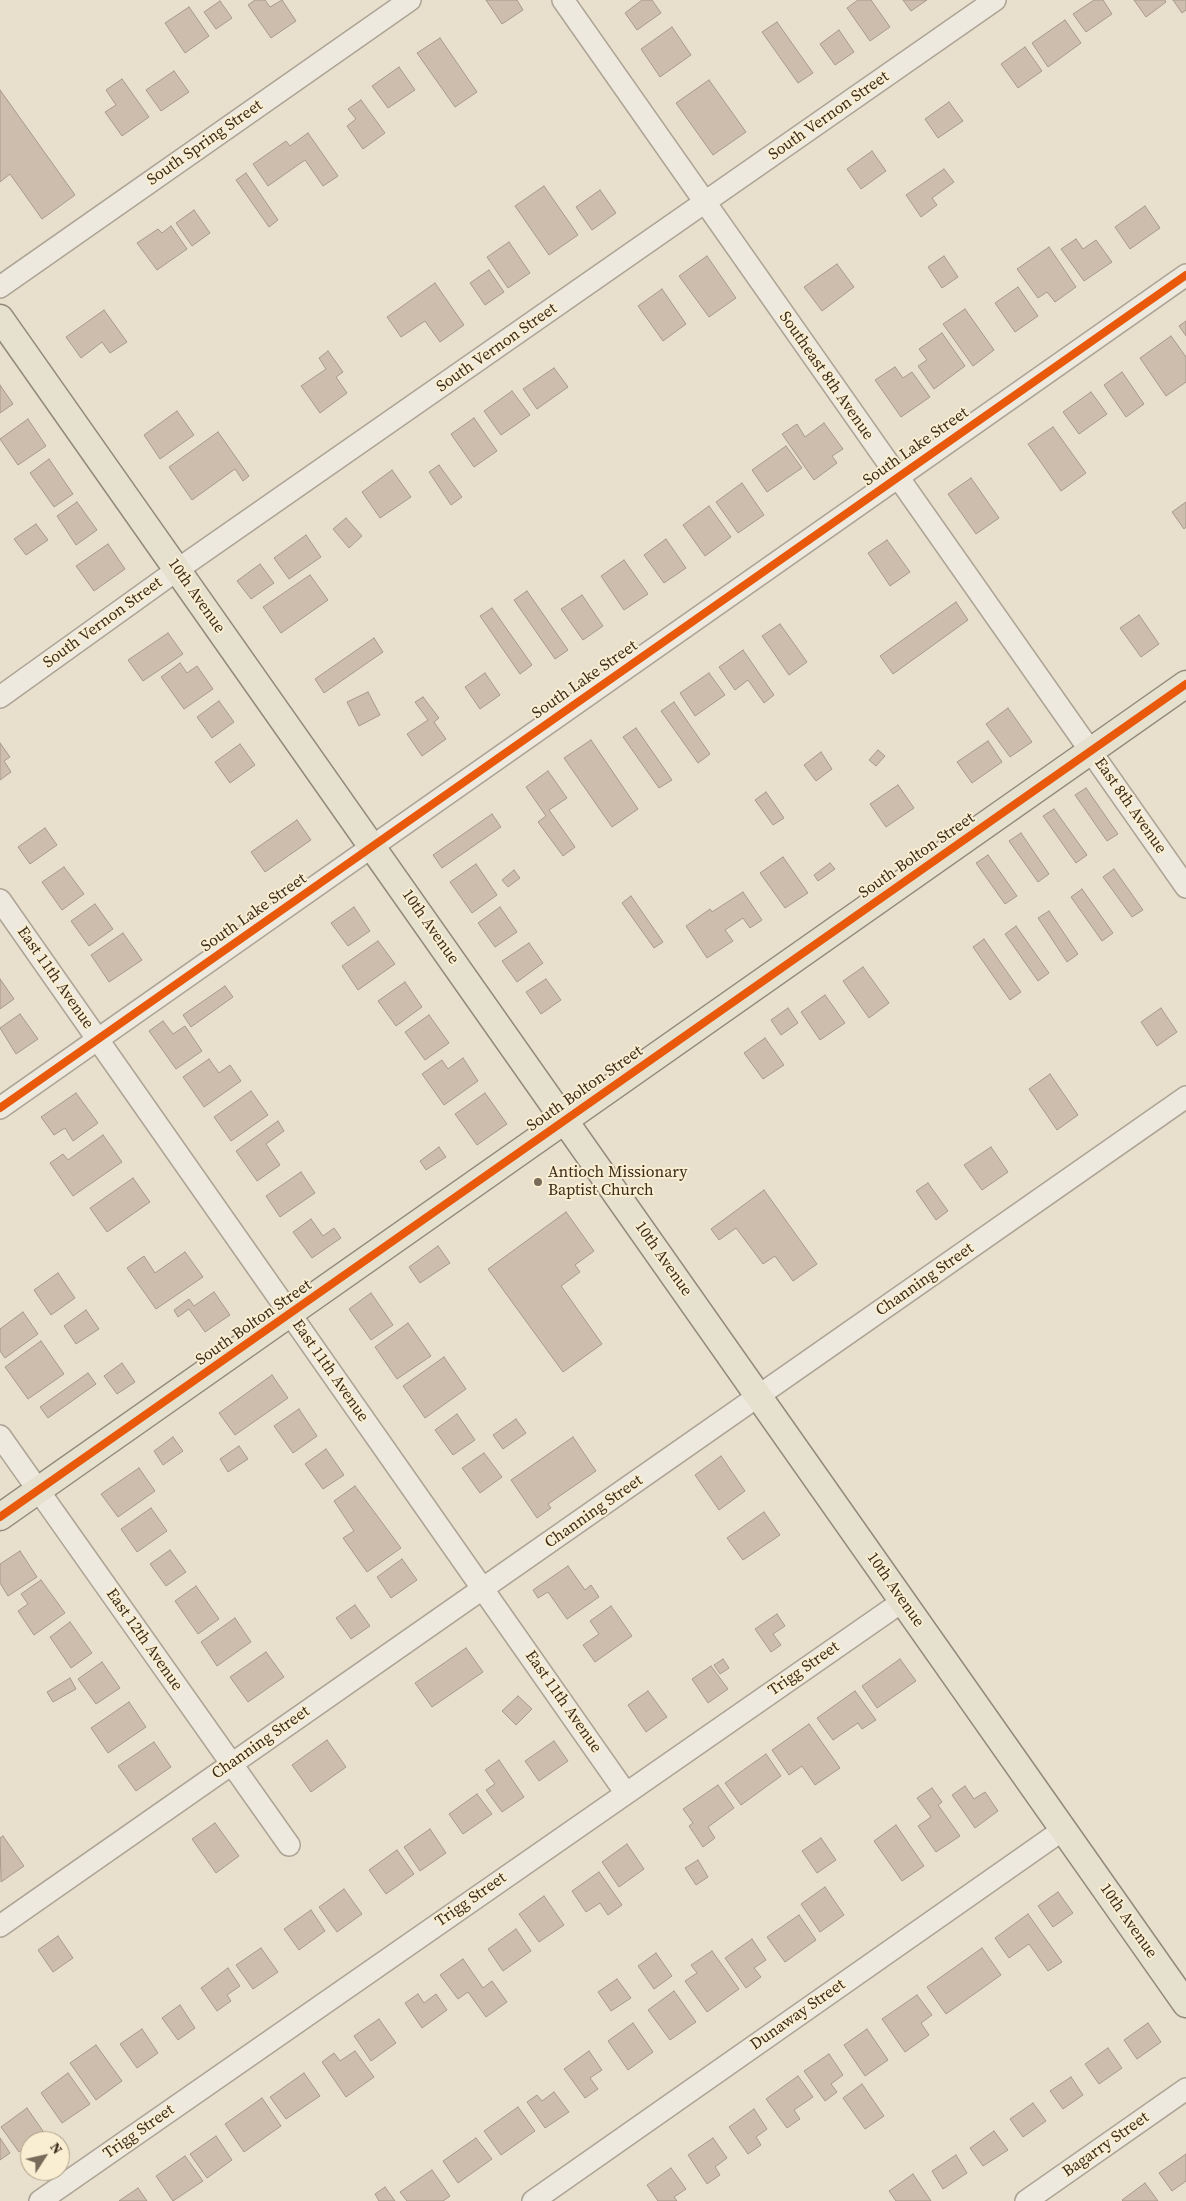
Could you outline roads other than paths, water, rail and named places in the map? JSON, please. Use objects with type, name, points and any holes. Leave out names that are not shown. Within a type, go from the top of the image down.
[{"type":"main road","name":"10th Avenue","points":[[0,318],[1186,2004]]},
{"type":"main road","name":"South Bolton Street","points":[[0,1517],[1186,684]]},
{"type":"street","name":"South Spring Street","points":[[0,287],[410,0]]},
{"type":"street","name":"Southeast 8th Avenue","points":[[563,0],[706,202],[897,478],[1091,751]]},
{"type":"street","name":"South Vernon Street","points":[[0,697],[177,570],[995,0]]},
{"type":"street","name":"South Lake Street","points":[[0,1108],[1186,274]]},
{"type":"street","name":"East 8th Avenue","points":[[1091,751],[1186,887]]},
{"type":"street","name":"East 11th Avenue","points":[[0,900],[625,1792]]},
{"type":"street","name":"Channing Street","points":[[0,1926],[1186,1097]]},
{"type":"street","name":"East 12th Avenue","points":[[0,1436],[289,1845]]},
{"type":"street","name":"Trigg Street","points":[[40,2201],[625,1792],[903,1601]]},
{"type":"street","name":"Dunaway Street","points":[[533,2201],[1064,1829]]},
{"type":"street","name":"Bagarry Street","points":[[1026,2201],[1186,2089]]},
{"type":"place","name":"Antioch Missionary Baptist Church","points":[[538,1182]]}]
